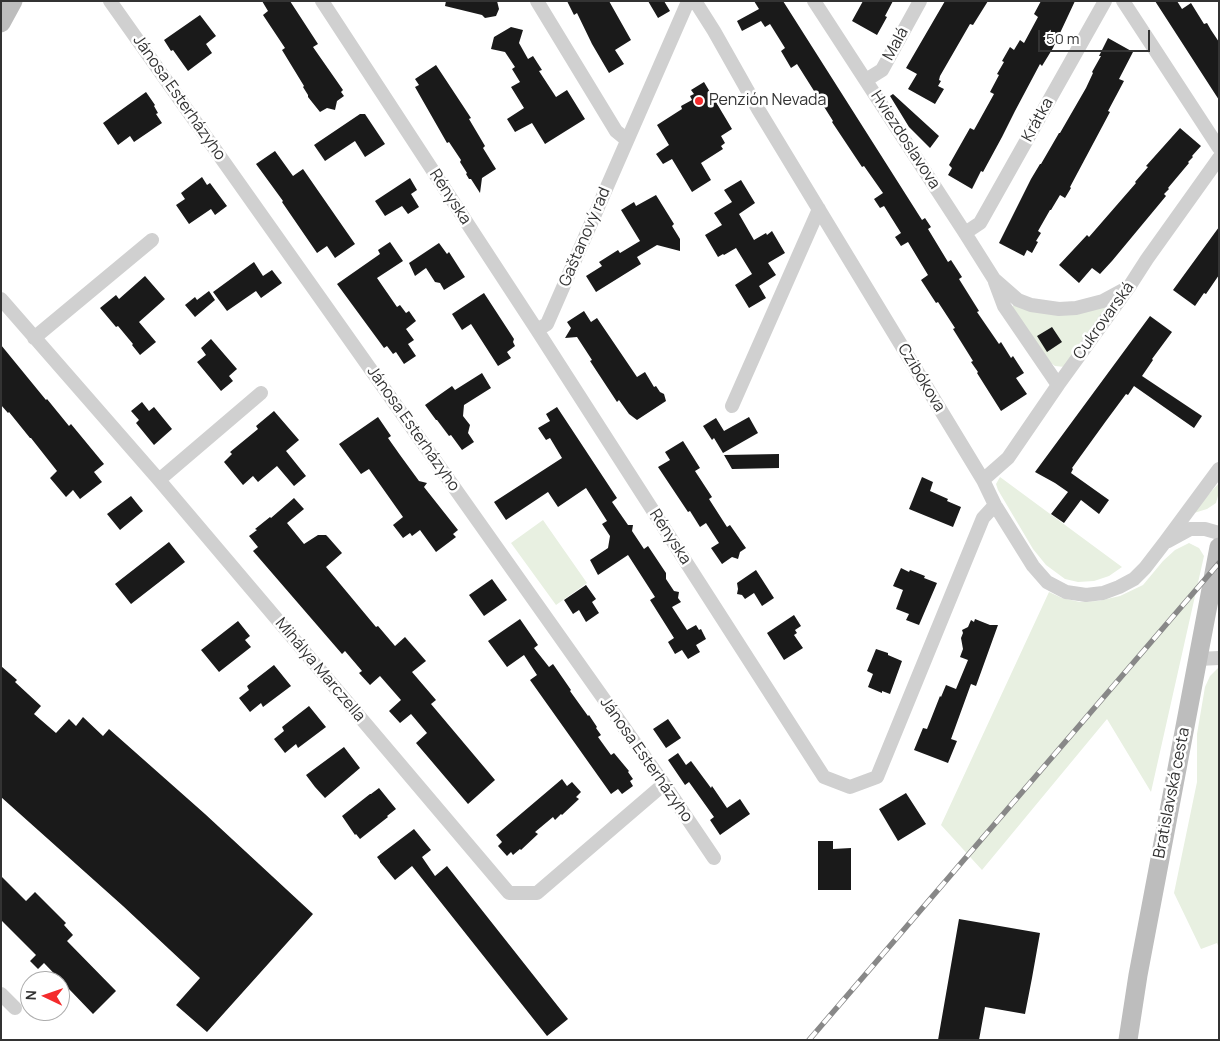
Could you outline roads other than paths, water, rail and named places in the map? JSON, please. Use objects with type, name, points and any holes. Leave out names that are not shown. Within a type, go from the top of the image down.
[{"type":"street","points":[[1,23],[13,1]]},
{"type":"street","name":"Jánosa Esterházyho","points":[[110,1],[664,784],[714,858]]},
{"type":"street","name":"Rényska","points":[[322,1],[537,330],[824,777],[850,787],[877,777],[982,518],[995,505]]},
{"type":"street","points":[[537,1],[616,131],[627,140]]},
{"type":"street","name":"Gaštanový rad","points":[[537,330],[548,324],[686,6],[694,1]]},
{"type":"street","name":"Czibókova","points":[[694,1],[714,31],[758,109],[984,480],[995,505],[1033,566],[1047,582],[1066,592],[1086,595],[1102,593],[1134,579],[1165,542],[1190,529],[1205,529],[1219,533]]},
{"type":"street","name":"Hviezdoslavova","points":[[814,1],[994,279],[1004,306],[1058,385]]},
{"type":"street","name":"Malá","points":[[866,80],[882,70],[920,1]]},
{"type":"street","name":"Krátka","points":[[965,233],[980,224],[1106,1]]},
{"type":"street","points":[[1123,1],[1219,148]]},
{"type":"street","name":"Cukrovarská","points":[[984,480],[1008,458],[1219,158]]},
{"type":"street","points":[[732,406],[819,209]]},
{"type":"street","points":[[34,338],[152,240]]},
{"type":"street","name":"Hviezdoslavova","points":[[994,279],[1018,300],[1031,305],[1060,309],[1076,308],[1103,301],[1129,287]]},
{"type":"street","name":"Mihálya Marczella","points":[[1,299],[159,480],[509,893],[538,894],[664,784]]},
{"type":"street","points":[[159,480],[261,393]]},
{"type":"street","points":[[1165,542],[1219,469]]},
{"type":"street","name":"Bratislavská cesta","points":[[1128,1040],[1138,975],[1219,547]]},
{"type":"street","points":[[1198,659],[1219,658]]},
{"type":"street","points":[[1,994],[15,1008]]},
{"type":"railway","points":[[809,1040],[1219,563]]},
{"type":"place","name":"Penzión Nevada","points":[[699,101]]}]
